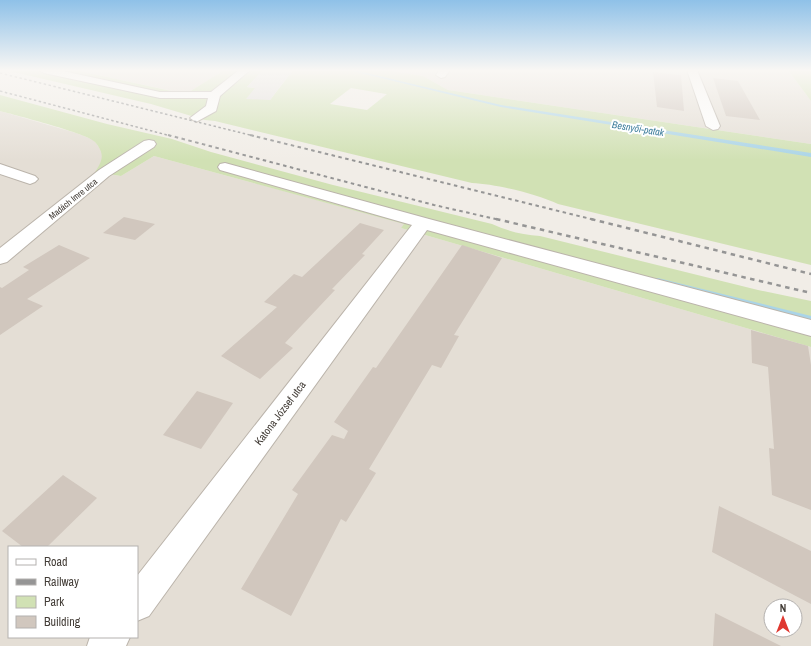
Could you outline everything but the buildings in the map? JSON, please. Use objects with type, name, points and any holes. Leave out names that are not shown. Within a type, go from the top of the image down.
[{"type":"street","points":[[196,118],[212,108],[213,100]]},
{"type":"street","points":[[703,100],[713,126]]},
{"type":"street","name":"Madách Imre utca","points":[[0,258],[104,173],[149,144]]},
{"type":"street","points":[[226,167],[423,223],[811,328]]},
{"type":"street","points":[[0,169],[30,179]]},
{"type":"street","name":"Katona József utca","points":[[138,603],[423,223]]},
{"type":"street","points":[[105,646],[111,638]]},
{"type":"shaded area","points":[[516,100],[810,100],[811,144]]},
{"type":"shaded area","points":[[0,111],[76,133],[94,140],[102,152],[102,162],[95,172],[121,176],[154,156],[405,224],[401,228],[811,347],[811,646],[0,646]]},
{"type":"green space","points":[[0,100],[19,100],[107,124],[172,139],[211,152],[333,185],[492,224],[503,229],[527,235],[540,236],[758,290],[811,301],[811,347],[401,228],[404,224],[154,156],[121,176],[95,172],[100,164],[102,154],[95,142],[80,134],[0,111]]},
{"type":"green space","points":[[134,100],[335,100],[330,104],[367,110],[379,100],[516,100],[811,144],[811,265],[558,204],[516,190],[493,185],[472,183],[215,121],[205,120]]},
{"type":"waterway","name":"Besnyői-patak","points":[[476,100],[501,106],[811,155]]},
{"type":"waterway","points":[[658,280],[811,319]]},
{"type":"railway","points":[[35,100],[171,136]]},
{"type":"railway","points":[[109,100],[254,136]]},
{"type":"railway","points":[[168,135],[434,205],[500,220]]},
{"type":"railway","points":[[250,135],[595,220]]},
{"type":"railway","points":[[496,219],[811,293]]},
{"type":"railway","points":[[591,219],[595,220]]},
{"type":"railway","points":[[595,220],[811,274]]}]
